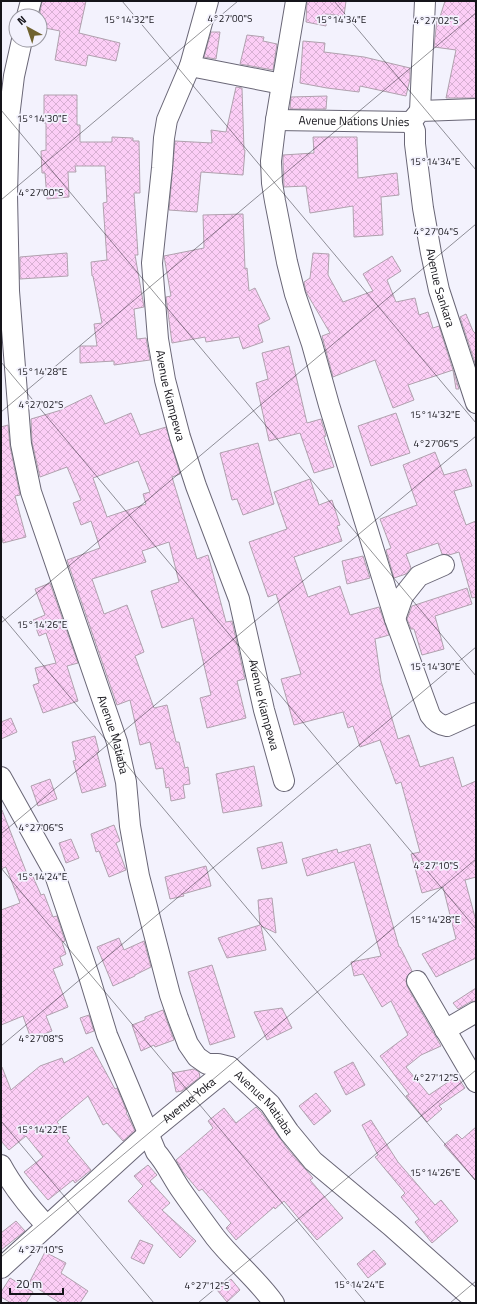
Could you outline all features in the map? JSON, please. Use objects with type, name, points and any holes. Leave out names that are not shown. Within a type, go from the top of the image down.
[{"type":"street","name":"Avenue Kiampewa","points":[[208,1],[190,66],[167,120],[164,138],[152,263],[158,339],[165,380],[180,437],[196,486],[239,599],[264,710],[284,781]]},
{"type":"street","points":[[296,1],[276,120],[271,160],[272,183],[287,262],[295,294],[312,344],[395,618],[430,715],[442,726],[447,726],[476,714]]},
{"type":"street","name":"Avenue Sankara","points":[[425,1],[415,131],[423,208],[439,290],[476,403]]},
{"type":"street","name":"Avenue Matiaba","points":[[20,48],[14,76],[9,117],[7,195],[9,291],[21,444],[33,499],[117,742],[126,782],[130,826],[140,876],[170,995],[178,1018],[188,1044],[197,1057],[207,1064],[218,1064],[230,1067],[270,1104],[289,1132],[314,1161],[476,1301]]},
{"type":"street","points":[[190,66],[282,84]]},
{"type":"street","name":"Avenue Nations Unies","points":[[276,120],[416,117],[476,109]]},
{"type":"street","points":[[395,618],[403,596],[419,576],[444,565]]},
{"type":"street","points":[[1,777],[54,872],[107,1035],[156,1152],[164,1161],[182,1191],[216,1238],[274,1303]]},
{"type":"street","points":[[417,981],[476,1082]]},
{"type":"street","points":[[445,1030],[476,1012]]},
{"type":"street","name":"Avenue Yoka","points":[[1,1268],[149,1133],[230,1067]]},
{"type":"street","points":[[1,1166],[27,1205],[47,1226]]},
{"type":"building","points":[[42,1],[86,1],[79,33],[120,43],[116,61],[88,55],[86,66],[55,60],[60,31],[48,29],[48,8],[41,8]]},
{"type":"building","points":[[307,1],[346,1],[344,16],[326,14],[326,26],[306,22]]},
{"type":"building","points":[[445,1],[476,1],[476,98],[446,98],[456,50],[434,47],[437,19],[439,20]]},
{"type":"building","points":[[211,32],[220,32],[216,59],[204,57]]},
{"type":"building","points":[[247,35],[264,37],[263,41],[277,44],[273,70],[240,64]]},
{"type":"building","points":[[303,41],[325,43],[324,52],[364,57],[410,68],[410,79],[406,96],[360,86],[359,92],[300,83]]},
{"type":"building","points":[[236,87],[242,88],[245,150],[243,175],[201,172],[197,212],[169,210],[175,141],[212,143],[211,130],[226,132]]},
{"type":"building","points":[[44,95],[77,95],[77,125],[80,125],[80,142],[112,142],[112,137],[133,138],[133,141],[139,141],[140,193],[134,193],[138,255],[135,255],[144,307],[134,309],[137,339],[146,338],[150,360],[114,365],[114,361],[80,363],[80,346],[97,346],[94,324],[102,323],[92,276],[91,262],[107,260],[103,203],[107,202],[105,166],[75,166],[76,172],[68,172],[69,197],[47,199],[45,173],[42,173],[41,151],[46,150]]},
{"type":"building","points":[[327,96],[326,109],[290,109],[291,97]]},
{"type":"building","points":[[313,137],[357,137],[358,178],[397,173],[399,195],[381,197],[383,235],[354,237],[353,206],[310,213],[306,186],[284,187],[283,155],[314,153]]},
{"type":"building","points":[[243,214],[245,269],[247,268],[249,291],[255,288],[270,319],[258,325],[263,342],[243,349],[239,337],[206,342],[205,337],[172,343],[166,297],[171,296],[164,256],[204,248],[203,215]]},
{"type":"building","points":[[67,253],[68,276],[20,279],[20,257]]},
{"type":"building","points":[[313,253],[329,254],[328,275],[343,302],[373,291],[363,274],[392,256],[401,271],[387,280],[396,302],[415,298],[419,315],[428,312],[433,328],[439,326],[453,370],[408,385],[414,400],[393,408],[375,360],[333,377],[322,336],[330,333],[306,292],[304,282],[310,278]]},
{"type":"building","points":[[466,314],[473,331],[476,334],[476,366],[460,317]]},
{"type":"building","points":[[289,346],[307,423],[321,419],[326,436],[324,437],[334,467],[314,473],[300,433],[269,441],[256,383],[268,379],[262,353]]},
{"type":"building","points":[[453,370],[459,389],[456,389]]},
{"type":"building","points":[[91,395],[105,424],[131,413],[140,435],[166,427],[180,474],[172,477],[197,559],[208,555],[226,622],[232,621],[245,679],[237,681],[246,718],[207,728],[200,698],[211,695],[193,618],[162,628],[151,591],[179,582],[169,542],[142,551],[146,562],[92,579],[104,614],[127,605],[144,652],[135,656],[154,708],[167,705],[176,742],[179,742],[185,768],[188,767],[190,784],[183,785],[185,798],[171,801],[169,787],[166,788],[163,768],[156,769],[150,742],[140,745],[130,700],[117,705],[67,560],[100,548],[91,521],[81,525],[73,503],[81,500],[67,467],[40,477],[32,442],[31,419],[58,411]],"holes":[[[138,461],[150,492],[143,494],[146,504],[107,517],[93,478]]]},
{"type":"building","points":[[396,413],[410,453],[371,466],[358,426]]},
{"type":"building","points":[[8,425],[10,446],[20,495],[15,496],[26,537],[3,543],[1,534],[1,427]]},
{"type":"building","points":[[258,443],[274,504],[243,515],[237,499],[232,500],[220,453]]},
{"type":"building","points":[[435,452],[444,475],[466,469],[472,486],[454,491],[466,525],[476,521],[476,597],[472,598],[459,552],[449,555],[442,554],[438,543],[406,554],[411,568],[406,574],[394,578],[386,550],[391,548],[380,519],[417,505],[403,465]]},
{"type":"building","points":[[310,479],[319,505],[332,500],[340,525],[337,526],[342,541],[294,557],[308,597],[340,586],[350,615],[379,607],[389,635],[375,639],[381,681],[398,739],[409,735],[420,767],[453,757],[462,787],[476,781],[476,877],[465,880],[476,921],[476,958],[436,977],[422,954],[456,939],[443,887],[422,893],[411,854],[420,852],[401,782],[396,784],[380,740],[360,747],[353,726],[348,728],[343,712],[294,725],[281,679],[301,674],[276,594],[268,597],[249,542],[287,529],[274,492]]},
{"type":"building","points":[[363,556],[370,578],[347,584],[342,561]]},
{"type":"building","points":[[50,583],[78,663],[67,666],[78,701],[43,713],[33,685],[39,683],[35,668],[56,663],[46,633],[39,636],[33,620],[45,615],[35,589]]},
{"type":"building","points":[[467,588],[472,604],[435,616],[444,649],[422,655],[414,629],[411,629],[407,619],[412,606]]},
{"type":"building","points":[[11,718],[17,732],[1,739],[1,722]]},
{"type":"building","points":[[95,736],[99,752],[97,753],[106,786],[82,793],[73,761],[76,760],[72,742]]},
{"type":"building","points":[[254,766],[262,806],[223,813],[216,774]]},
{"type":"building","points":[[50,779],[57,799],[38,806],[31,786]]},
{"type":"building","points":[[2,810],[27,874],[31,872],[41,895],[44,894],[53,917],[57,916],[65,941],[62,942],[66,954],[60,957],[63,965],[53,969],[68,1007],[46,1016],[52,1031],[31,1039],[23,1016],[1,1025],[1,910],[20,903],[6,867],[1,869]]},
{"type":"building","points":[[114,825],[120,841],[116,843],[126,870],[109,877],[99,851],[96,852],[91,834]]},
{"type":"building","points":[[71,839],[79,858],[66,863],[59,843]]},
{"type":"building","points":[[282,842],[287,863],[262,869],[257,848]]},
{"type":"building","points":[[370,844],[399,947],[412,971],[407,976],[407,986],[441,1046],[421,1055],[406,1067],[429,1095],[457,1076],[465,1088],[439,1106],[442,1109],[427,1122],[406,1096],[409,1094],[380,1056],[408,1035],[391,1001],[382,1007],[363,974],[354,976],[351,962],[381,956],[354,862],[307,876],[302,859],[337,849],[338,853]]},
{"type":"building","points":[[206,866],[211,886],[183,894],[184,896],[170,899],[165,877]]},
{"type":"building","points":[[272,898],[276,933],[261,926],[266,950],[227,958],[218,938],[260,925],[258,900]]},
{"type":"building","points":[[119,938],[124,950],[144,941],[151,967],[113,986],[97,947]]},
{"type":"building","points":[[212,965],[235,1037],[210,1045],[188,972]]},
{"type":"building","points":[[476,988],[476,1001],[470,1002],[458,1009],[453,1003]]},
{"type":"building","points":[[282,1008],[292,1028],[267,1040],[254,1012]]},
{"type":"building","points":[[163,1010],[174,1040],[155,1047],[154,1045],[141,1051],[132,1025],[145,1020],[145,1017]]},
{"type":"building","points":[[89,1015],[94,1031],[86,1034],[80,1018]]},
{"type":"building","points":[[92,1047],[115,1089],[117,1088],[127,1112],[126,1113],[135,1131],[123,1141],[107,1123],[103,1125],[88,1096],[57,1122],[70,1138],[67,1141],[91,1170],[75,1183],[73,1180],[48,1200],[24,1172],[43,1157],[26,1136],[9,1150],[1,1141],[1,1067],[11,1090],[40,1066],[62,1058],[64,1063]]},
{"type":"building","points":[[353,1062],[365,1085],[346,1095],[334,1072]]},
{"type":"building","points":[[194,1069],[199,1072],[200,1077],[182,1091],[176,1092],[172,1073]]},
{"type":"building","points":[[316,1093],[331,1111],[314,1125],[299,1106]]},
{"type":"building","points":[[256,1107],[287,1148],[313,1178],[310,1180],[343,1218],[317,1240],[284,1201],[275,1209],[274,1207],[236,1240],[226,1228],[231,1223],[202,1189],[199,1191],[183,1172],[176,1160],[213,1128],[208,1121],[224,1108],[236,1123]]},
{"type":"building","points":[[371,1120],[398,1162],[435,1205],[441,1200],[458,1221],[432,1243],[415,1222],[419,1219],[401,1197],[405,1193],[375,1157],[378,1155],[362,1125]]},
{"type":"building","points":[[476,1127],[476,1181],[444,1145],[457,1134],[462,1139]]},
{"type":"building","points":[[148,1165],[157,1175],[150,1181],[170,1203],[162,1210],[196,1241],[180,1258],[128,1201],[143,1186],[134,1176]]},
{"type":"building","points":[[16,1221],[25,1231],[1,1250],[1,1233]]},
{"type":"building","points":[[140,1240],[153,1245],[144,1264],[131,1258]]},
{"type":"building","points":[[374,1250],[386,1264],[368,1278],[357,1264]]},
{"type":"building","points":[[45,1252],[66,1263],[61,1273],[88,1291],[80,1303],[60,1303],[29,1283]]},
{"type":"building","points":[[10,1278],[33,1292],[26,1303],[11,1303],[1,1297],[1,1292]]},
{"type":"building","points":[[231,1279],[240,1290],[227,1302],[217,1290]]}]
